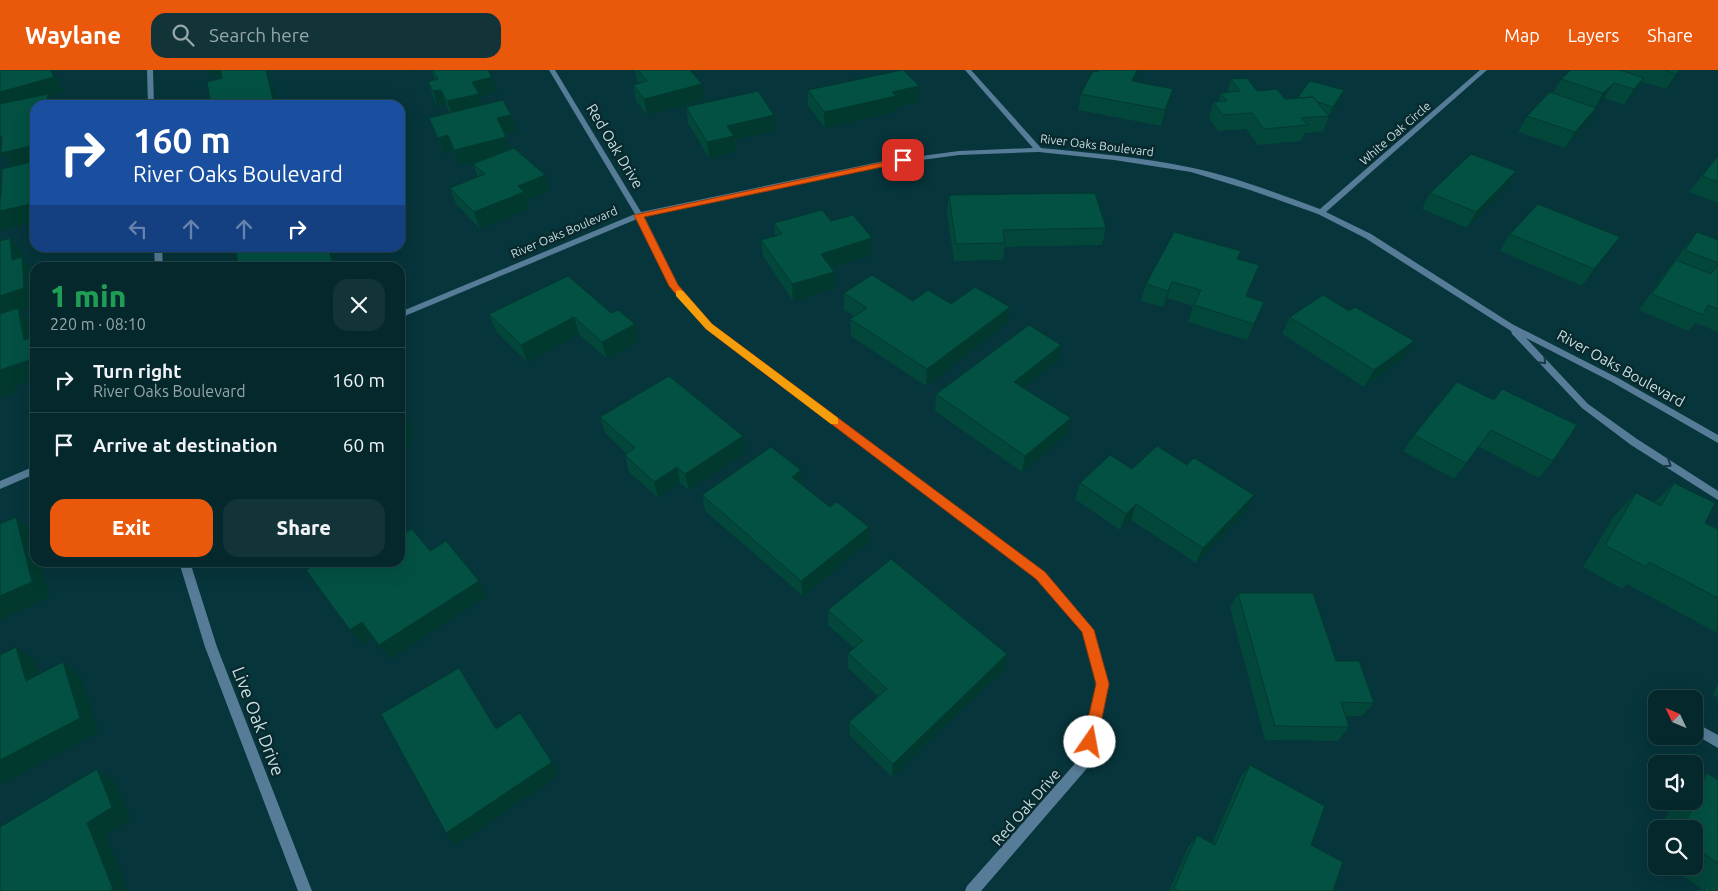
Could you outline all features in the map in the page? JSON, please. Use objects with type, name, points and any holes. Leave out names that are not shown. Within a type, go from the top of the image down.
[{"type":"street","points":[[150,70],[151,100]]},
{"type":"street","name":"Red Oak Drive","points":[[552,70],[639,215],[674,286],[709,327],[1041,576],[1088,630],[1102,684],[1085,762],[972,891]]},
{"type":"street","points":[[968,70],[1039,150]]},
{"type":"street","name":"White Oak Circle","points":[[1321,212],[1484,70]]},
{"type":"street","name":"River Oaks Boulevard","points":[[405,313],[639,215],[884,163],[959,153],[1039,150],[1114,158],[1192,170],[1254,188],[1321,212],[1368,236],[1509,326],[1615,380],[1718,439]]},
{"type":"street","name":"River Oaks Boulevard","points":[[1509,326],[1585,406],[1634,442],[1718,496]]},
{"type":"street","points":[[0,485],[30,472]]},
{"type":"street","name":"Live Oak Drive","points":[[186,567],[211,647],[305,891]]},
{"type":"street","points":[[1703,733],[1718,742]]},
{"type":"building","points":[[0,70],[51,70],[54,77],[0,92]]},
{"type":"building","points":[[220,70],[266,70],[273,100],[210,100],[207,82],[222,78]]},
{"type":"building","points":[[432,70],[488,70],[492,77],[472,82],[479,94],[447,101],[441,90],[433,91],[428,82],[438,79]]},
{"type":"building","points":[[638,70],[690,70],[702,84],[644,99],[633,85],[647,81]]},
{"type":"building","points":[[903,70],[919,86],[892,92],[896,96],[824,112],[808,90]]},
{"type":"building","points":[[1099,70],[1137,70],[1132,81],[1173,89],[1165,110],[1081,94],[1093,71],[1098,72]]},
{"type":"building","points":[[1571,70],[1620,70],[1644,78],[1634,89],[1614,83],[1603,93],[1561,79]]},
{"type":"building","points":[[1664,70],[1679,70],[1676,74]]},
{"type":"building","points":[[1247,78],[1257,91],[1277,89],[1285,99],[1313,97],[1329,116],[1301,118],[1308,125],[1264,129],[1252,113],[1223,115],[1213,102],[1227,101],[1221,93],[1240,91],[1231,79]]},
{"type":"building","points":[[1310,81],[1344,90],[1333,107],[1318,102],[1313,97],[1298,97]]},
{"type":"building","points":[[758,91],[774,115],[727,126],[734,136],[707,142],[686,107]]},
{"type":"building","points":[[1550,92],[1596,108],[1575,132],[1527,116]]},
{"type":"building","points":[[48,94],[47,100],[30,100],[30,146],[1,153],[0,104]]},
{"type":"building","points":[[503,100],[511,115],[497,118],[506,137],[454,150],[448,135],[438,138],[429,118]]},
{"type":"building","points":[[514,148],[545,175],[518,186],[524,192],[474,212],[450,188],[485,174],[473,164]]},
{"type":"building","points":[[1471,154],[1516,171],[1476,212],[1430,193]]},
{"type":"building","points":[[1718,156],[1718,182],[1702,176]]},
{"type":"building","points":[[30,162],[30,204],[0,211],[2,169]]},
{"type":"building","points":[[1095,193],[1106,228],[1003,230],[1005,243],[956,244],[949,195]]},
{"type":"building","points":[[1538,204],[1620,237],[1594,269],[1510,234]]},
{"type":"building","points":[[822,210],[831,221],[853,215],[872,238],[821,254],[834,272],[792,284],[761,240],[782,234],[774,223]]},
{"type":"building","points":[[1174,232],[1241,251],[1237,259],[1259,265],[1246,296],[1264,302],[1254,324],[1194,305],[1201,290],[1172,282],[1168,291],[1146,284]]},
{"type":"building","points":[[1697,232],[1718,240],[1718,263],[1685,250]]},
{"type":"building","points":[[10,238],[12,260],[22,257],[24,288],[0,296],[0,241]]},
{"type":"building","points":[[236,252],[329,252],[333,262],[238,262]]},
{"type":"building","points":[[1676,260],[1711,274],[1718,264],[1718,309],[1708,305],[1703,315],[1652,294]]},
{"type":"building","points":[[872,275],[913,301],[928,290],[951,304],[975,287],[1010,307],[927,369],[850,319],[867,308],[844,293]]},
{"type":"building","points":[[568,276],[611,313],[618,310],[635,324],[602,342],[574,317],[521,345],[489,314]]},
{"type":"building","points":[[1323,295],[1349,311],[1355,307],[1414,341],[1374,370],[1290,317]]},
{"type":"building","points":[[18,308],[24,340],[30,338],[30,360],[0,370],[0,314]]},
{"type":"building","points":[[1029,325],[1061,345],[1014,382],[1071,418],[1025,456],[936,394]]},
{"type":"building","points":[[669,376],[743,436],[685,474],[677,467],[654,482],[625,455],[635,448],[600,417]]},
{"type":"building","points":[[1457,382],[1494,400],[1502,389],[1577,425],[1553,461],[1491,430],[1466,463],[1414,435]]},
{"type":"building","points":[[1157,446],[1187,465],[1194,458],[1254,495],[1203,548],[1136,504],[1126,514],[1080,483],[1110,455],[1132,469]]},
{"type":"building","points":[[771,447],[801,470],[792,477],[830,507],[837,502],[869,527],[801,581],[702,495]]},
{"type":"building","points":[[1674,483],[1715,503],[1705,523],[1718,529],[1718,598],[1649,562],[1646,567],[1605,545],[1636,493],[1661,506]]},
{"type":"building","points":[[16,517],[32,582],[0,596],[0,524]]},
{"type":"building","points":[[412,529],[430,551],[446,541],[479,581],[379,645],[362,622],[350,630],[306,570],[311,567],[405,567],[405,533]]},
{"type":"building","points":[[891,559],[1007,654],[893,764],[849,722],[887,689],[848,653],[863,641],[828,610]]},
{"type":"building","points":[[1238,593],[1313,593],[1336,661],[1359,661],[1374,703],[1341,702],[1349,727],[1275,726]]},
{"type":"building","points":[[16,647],[26,681],[63,662],[80,718],[0,760],[0,655]]},
{"type":"building","points":[[459,668],[496,729],[520,713],[552,762],[446,833],[381,714]]},
{"type":"building","points":[[1250,765],[1325,806],[1311,845],[1343,862],[1333,891],[1179,891],[1174,888],[1197,835],[1215,845]]},
{"type":"building","points":[[97,769],[112,807],[87,823],[113,889],[110,891],[0,891],[0,827]]},
{"type":"building","points":[[1707,773],[1718,780],[1718,863],[1703,853],[1703,820],[1687,820],[1691,810],[1703,810],[1703,782]]},
{"type":"building","points":[[1706,887],[1712,891],[1704,891]]},
{"type":"slow traffic","points":[[680,294],[709,327],[835,421]]},
{"type":"route","points":[[903,160],[639,215],[674,286],[709,327],[1041,576],[1088,630],[1102,684],[1090,742]]}]
